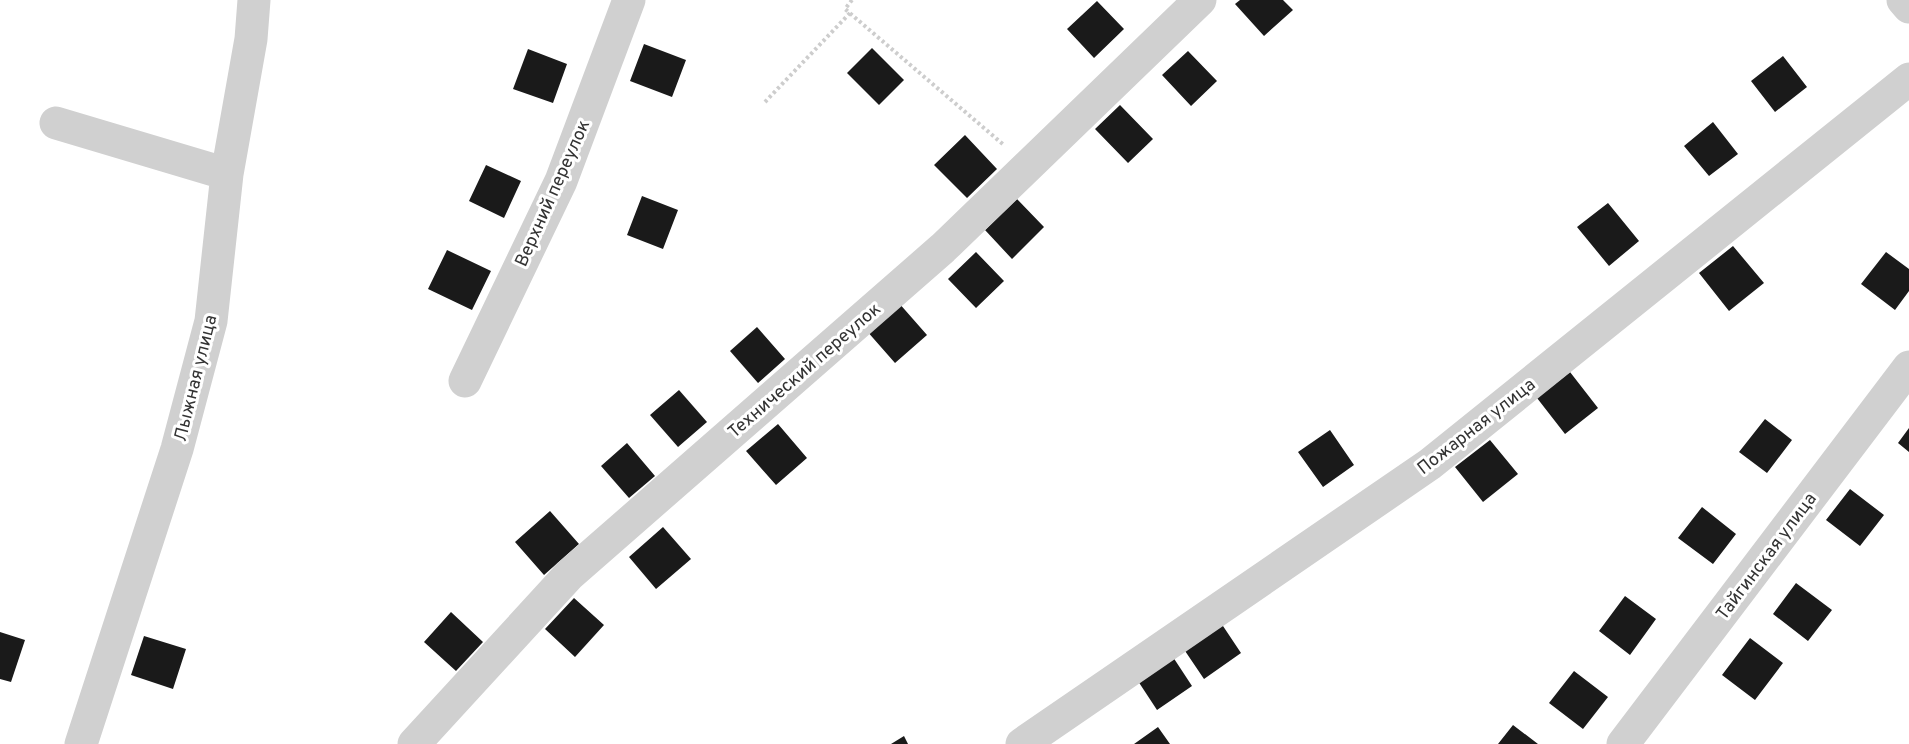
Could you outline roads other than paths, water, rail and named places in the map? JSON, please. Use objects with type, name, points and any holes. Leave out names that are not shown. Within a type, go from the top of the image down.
[{"type":"street","name":"Лыжная улица","points":[[81,744],[177,449],[211,321],[227,174],[251,39],[254,0]]},
{"type":"street","name":"Верхний переулок","points":[[465,381],[561,181],[629,0]]},
{"type":"street","name":"Технический переулок","points":[[414,744],[569,575],[925,264],[1200,0]]},
{"type":"street","points":[[1903,0],[1909,7]]},
{"type":"street","name":"Пожарная улица","points":[[1027,743],[1430,464],[1909,79]]},
{"type":"street","points":[[56,123],[227,174]]},
{"type":"street","name":"Тайгинская улица","points":[[1623,744],[1909,367]]}]
